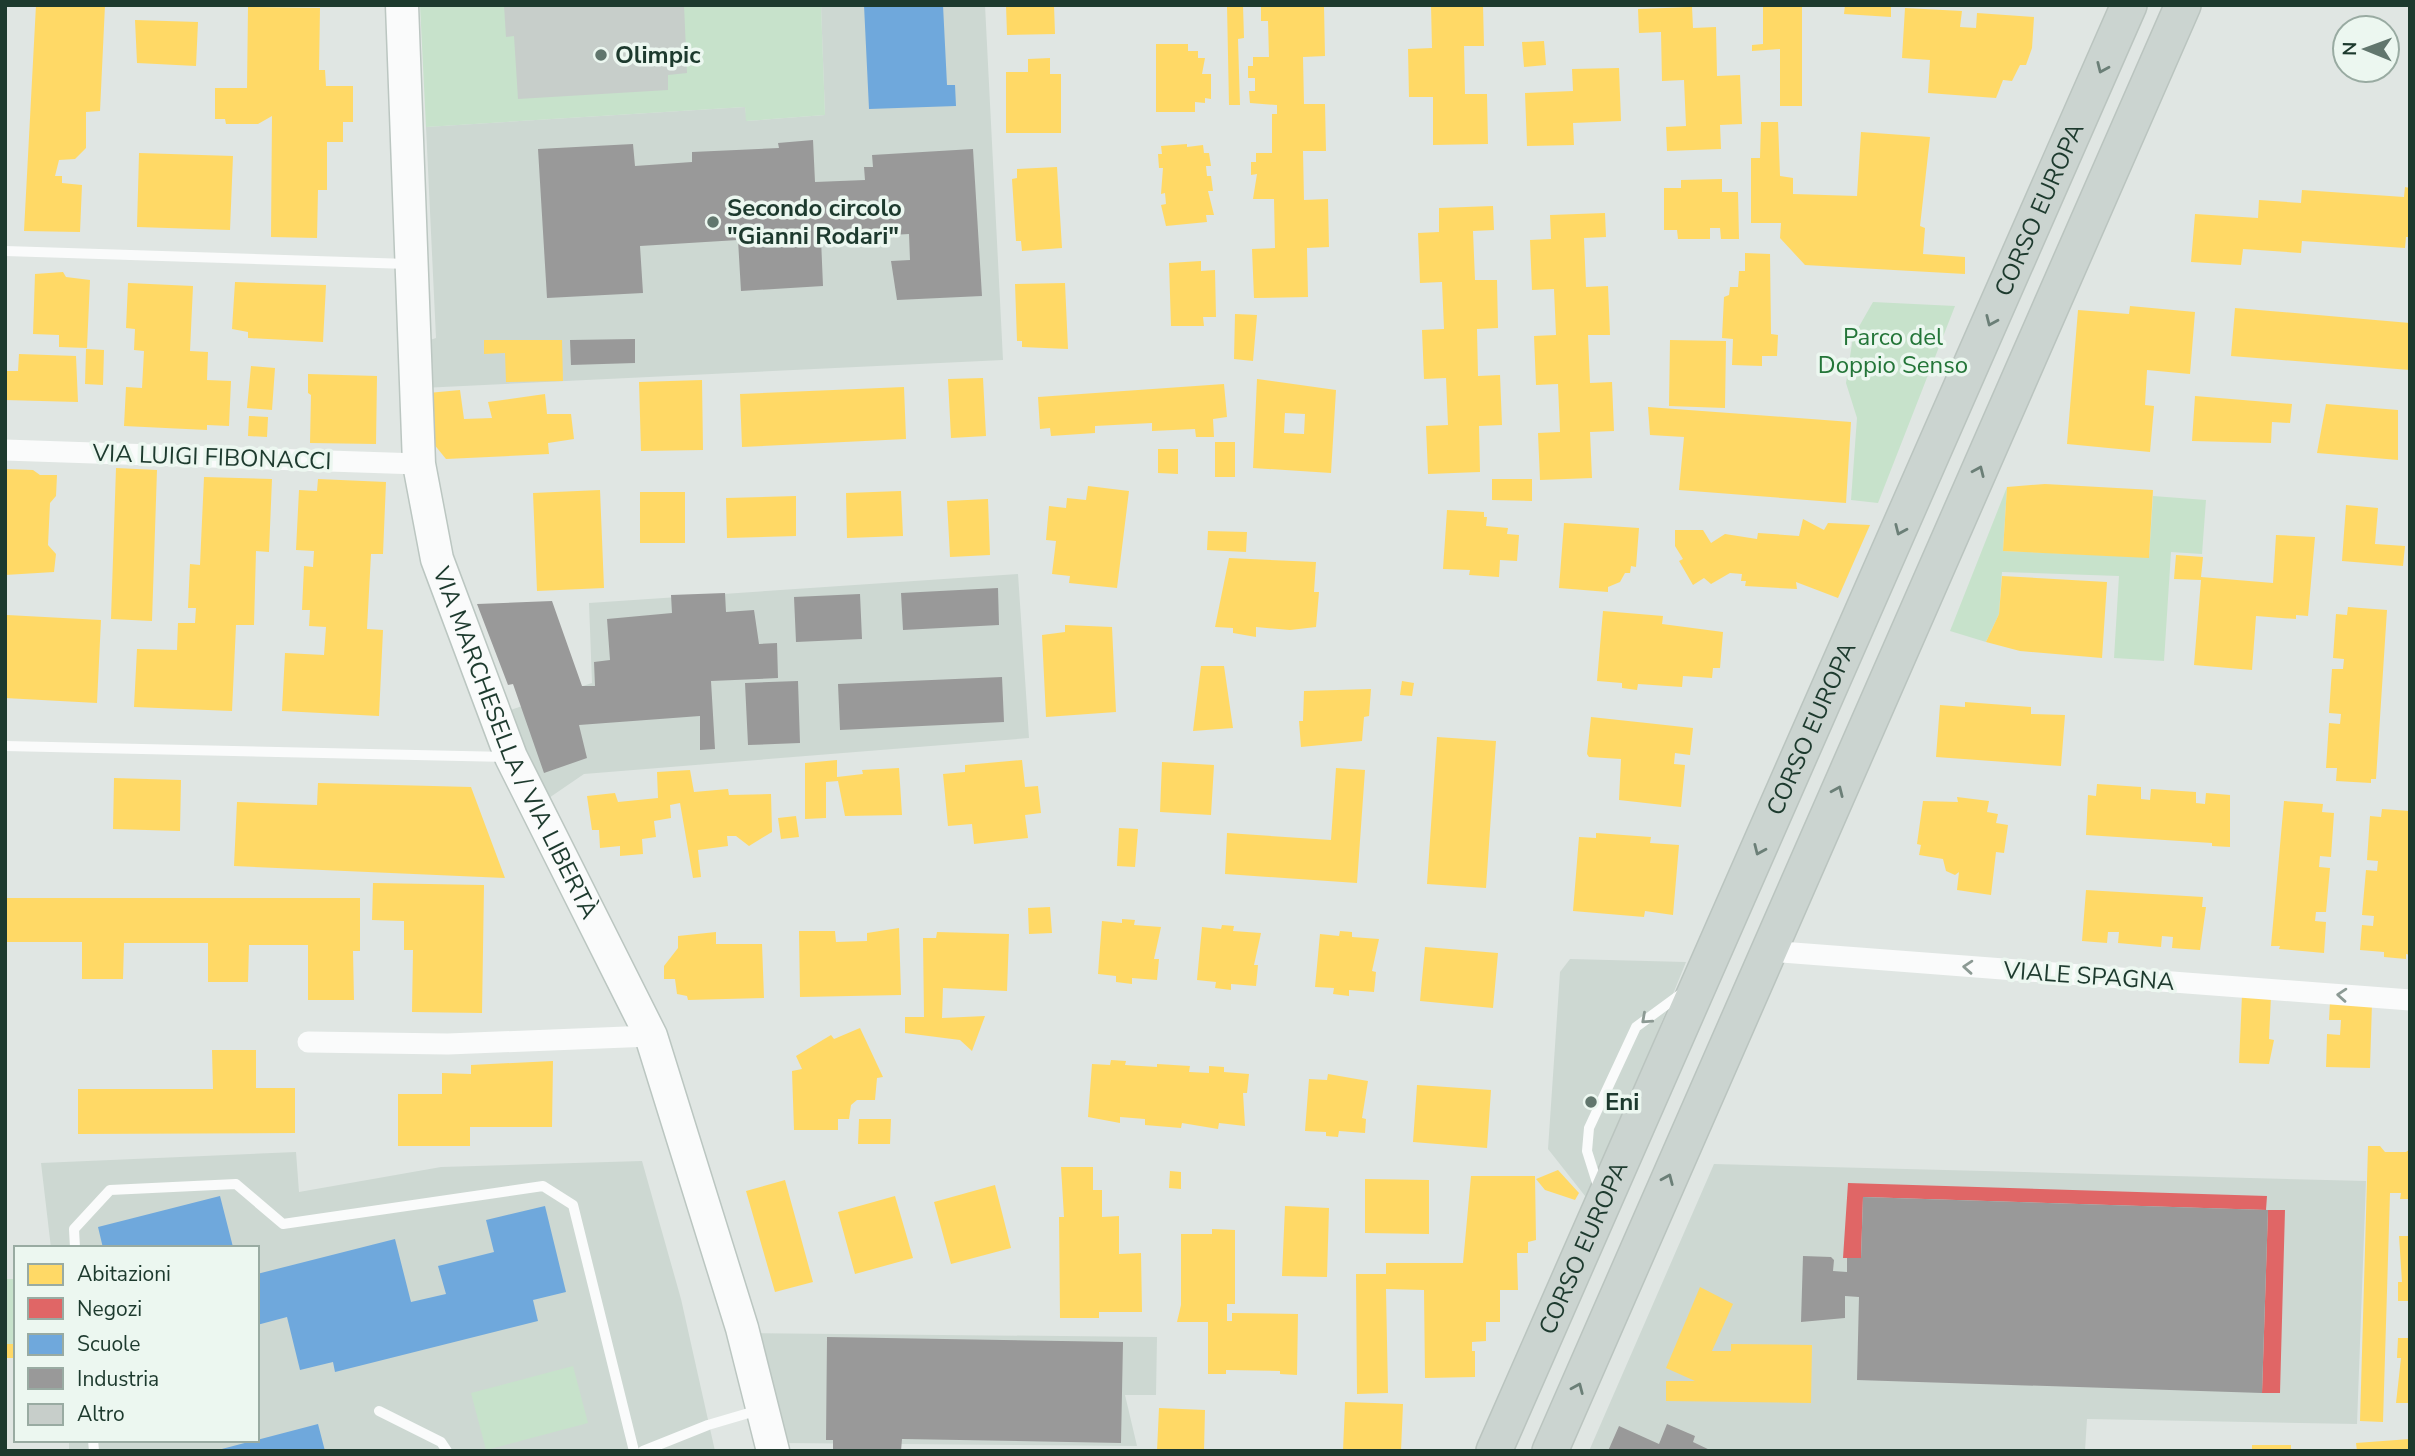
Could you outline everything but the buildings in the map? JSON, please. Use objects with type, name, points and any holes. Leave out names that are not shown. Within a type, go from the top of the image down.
[{"type":"main road","name":"CORSO EUROPA","points":[[1493,1451],[2129,5]]},
{"type":"main road","name":"CORSO EUROPA","points":[[1550,1451],[2183,5]]},
{"type":"street","name":"VIA MARCHESELLA / VIA LIBERTÀ","points":[[402,5],[419,464],[437,559],[511,757],[651,1036],[742,1328],[773,1451]]},
{"type":"street","name":"VIA LUIGI FIBONACCI","points":[[5,450],[419,464]]},
{"type":"street","name":"VIALE SPAGNA","points":[[1768,951],[2410,1000]]},
{"type":"street","points":[[308,1042],[448,1044],[651,1036]]},
{"type":"lane","points":[[5,251],[412,264]]},
{"type":"lane","points":[[5,746],[511,757]]},
{"type":"lane","points":[[75,1246],[74,1229],[110,1190],[236,1184],[283,1224],[542,1186],[573,1205],[634,1451]]},
{"type":"lane","points":[[643,1451],[708,1425],[762,1409]]},
{"type":"lane","points":[[379,1411],[440,1443],[447,1451]]},
{"type":"shaded area","name":"Secondo circolo \"Gianni Rodari\"","points":[[821,5],[985,5],[1003,360],[422,388],[421,343],[436,338],[426,127],[745,107],[747,121],[825,115]]},
{"type":"shaded area","points":[[1018,574],[1029,738],[584,774],[543,802],[501,713],[592,683],[589,603]]},
{"type":"shaded area","points":[[1570,959],[1686,962],[1589,1201],[1548,1149],[1560,972]]},
{"type":"shaded area","points":[[296,1152],[299,1192],[441,1167],[642,1161],[681,1299],[715,1451],[69,1451],[69,1442],[259,1442],[259,1246],[51,1246],[41,1163]]},
{"type":"shaded area","points":[[1714,1164],[2366,1181],[2357,1424],[2087,1419],[2085,1451],[1589,1451]]},
{"type":"shaded area","points":[[748,1333],[1157,1337],[1156,1395],[1125,1395],[1137,1446],[780,1443]]},
{"type":"green space","points":[[420,5],[821,5],[825,115],[746,121],[745,107],[426,127]]},
{"type":"green space","name":"Parco del Doppio Senso","points":[[1873,302],[1955,306],[1878,503],[1851,500],[1857,418],[1846,383],[1853,337]]},
{"type":"green space","points":[[2007,487],[2003,551],[2149,557],[2153,496],[2206,500],[2202,554],[2171,552],[2164,661],[2114,658],[2119,576],[2002,572],[1999,614],[1986,642],[1950,631]]},
{"type":"green space","points":[[5,1279],[14,1279],[14,1346],[5,1346]]},
{"type":"green space","points":[[573,1366],[588,1423],[486,1450],[471,1393]]},
{"type":"place","name":"Olimpic","points":[[601,55]]},
{"type":"place","name":"Secondo circolo \"Gianni Rodari\"","points":[[713,222]]},
{"type":"place","name":"Eni","points":[[1591,1102]]}]
